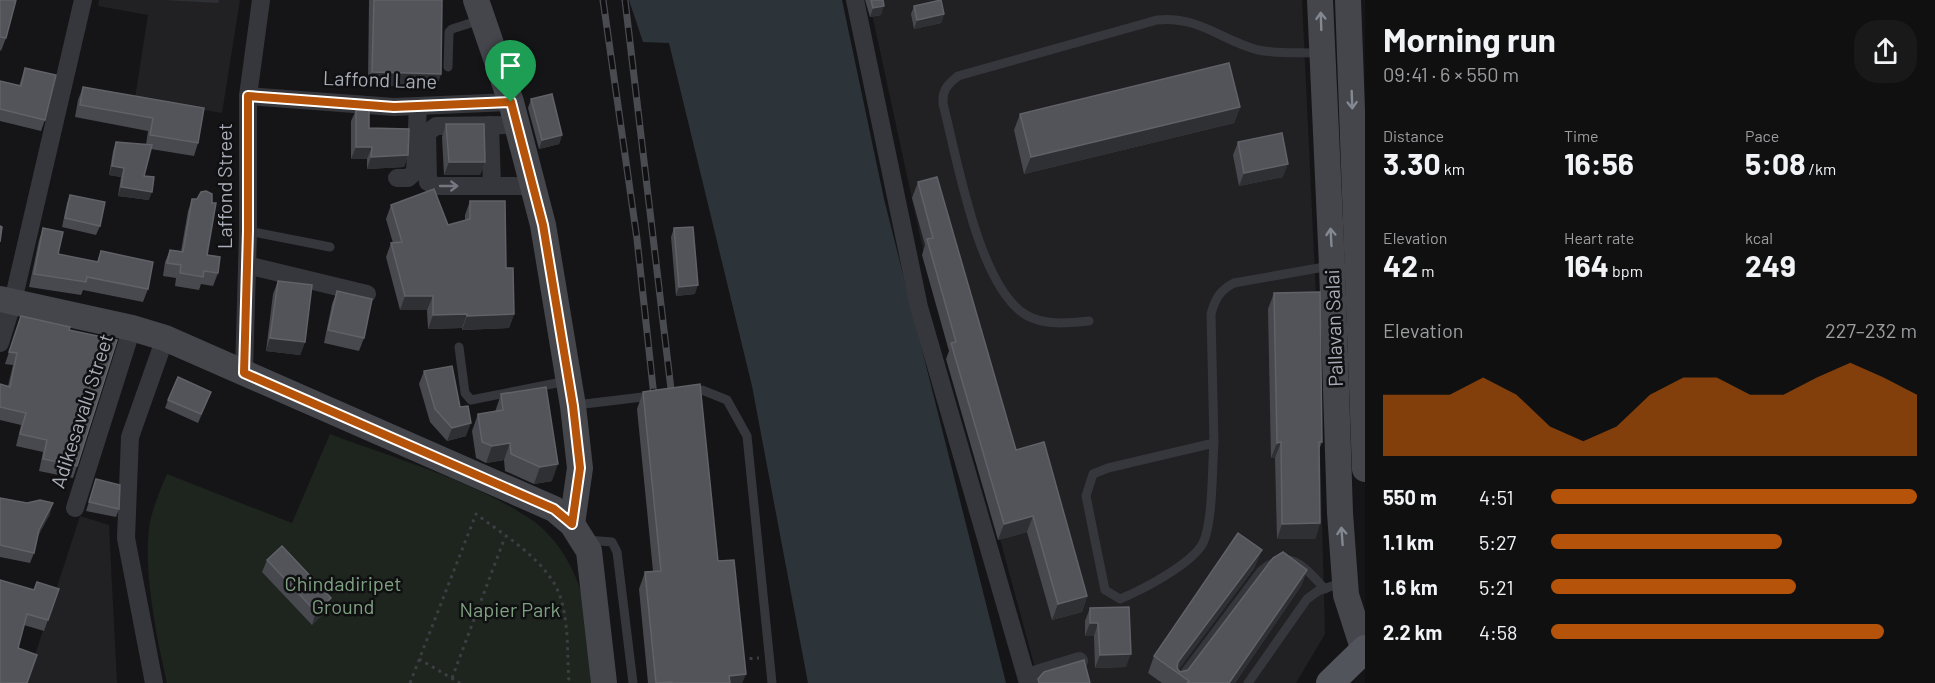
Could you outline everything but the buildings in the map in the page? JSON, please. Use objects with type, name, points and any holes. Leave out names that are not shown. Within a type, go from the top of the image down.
[{"type":"main road","name":"Pallavan Salai","points":[[1320,0],[1340,513],[1335,585],[1346,595],[1364,651]]},
{"type":"main road","name":"Pallavan Salai","points":[[1348,0],[1365,469]]},
{"type":"main road","points":[[479,9],[514,113],[543,225],[573,406],[580,468],[581,538],[604,683]]},
{"type":"main road","points":[[6,300],[132,328],[165,338],[554,509],[581,538]]},
{"type":"main road","points":[[1330,683],[1364,651]]},
{"type":"street","points":[[0,343],[6,300],[82,0]]},
{"type":"street","name":"Laffond Street","points":[[244,373],[248,231],[248,96],[261,0]]},
{"type":"street","points":[[855,0],[919,308],[1028,680],[1079,661]]},
{"type":"street","name":"Laffond Lane","points":[[248,96],[514,113]]},
{"type":"street","points":[[397,178],[408,178],[416,172],[418,106]]},
{"type":"street","points":[[514,113],[490,125],[430,128],[427,133],[428,182],[436,186],[533,186]]},
{"type":"street","points":[[490,125],[492,186]]},
{"type":"street","points":[[247,265],[367,294]]},
{"type":"street","name":"Adikesavalu Street","points":[[75,508],[132,328]]},
{"type":"street","points":[[154,683],[126,538],[130,437],[165,338]]},
{"type":"lane","points":[[448,67],[449,32],[479,9]]},
{"type":"lane","points":[[1089,321],[1064,323],[1042,321],[1026,315],[1012,302],[996,280],[973,221],[943,104],[943,94],[947,85],[958,76],[1157,20],[1177,18],[1196,22],[1259,50],[1322,53]]},
{"type":"lane","points":[[248,231],[330,247]]},
{"type":"lane","points":[[1214,443],[1108,468],[1093,474],[1086,496],[1105,590],[1112,597],[1120,599],[1132,594],[1198,551],[1208,531],[1214,443],[1211,314],[1215,299],[1224,288],[1234,283],[1332,266]]},
{"type":"lane","points":[[459,346],[465,393],[471,400],[569,380]]},
{"type":"lane","points":[[678,393],[702,390],[727,400],[747,436],[772,683]]},
{"type":"lane","points":[[573,406],[667,394]]},
{"type":"lane","points":[[581,538],[612,542],[617,552],[633,683]]},
{"type":"lane","points":[[1177,683],[1261,571],[1270,563],[1286,559],[1295,561],[1335,585]]},
{"type":"lane","points":[[1248,683],[1307,599],[1335,585]]},
{"type":"path","points":[[410,683],[476,514],[538,564],[555,584],[561,599],[569,683]]},
{"type":"path","points":[[452,678],[506,536]]},
{"type":"path","points":[[736,659],[770,657]]},
{"type":"path","points":[[419,659],[460,683]]},
{"type":"shaded area","points":[[99,0],[240,0],[222,113],[135,98],[148,15],[98,6]]},
{"type":"shaded area","points":[[629,0],[842,0],[884,199],[1006,683],[808,683],[752,386],[669,43],[643,42]]},
{"type":"shaded area","points":[[869,0],[1302,0],[1316,297],[1325,634],[1296,683],[1039,683],[928,273]]},
{"type":"shaded area","points":[[80,516],[109,525],[117,683],[26,683]]},
{"type":"green space","name":"Chindadiripet Ground","points":[[330,434],[457,481],[506,504],[538,524],[561,550],[573,571],[581,592],[587,626],[591,683],[167,683],[149,581],[148,540],[150,522],[167,474],[292,523]]},
{"type":"railway","points":[[603,0],[637,239],[655,406]]},
{"type":"railway","points":[[625,0],[673,406]]},
{"type":"route","points":[[248,96],[394,107],[511,102],[543,225],[573,406],[580,468],[578,498],[572,524],[554,509],[244,373],[248,231],[248,96]]},
{"type":"park label","name":"Napier Park","points":[[510,610]]}]
